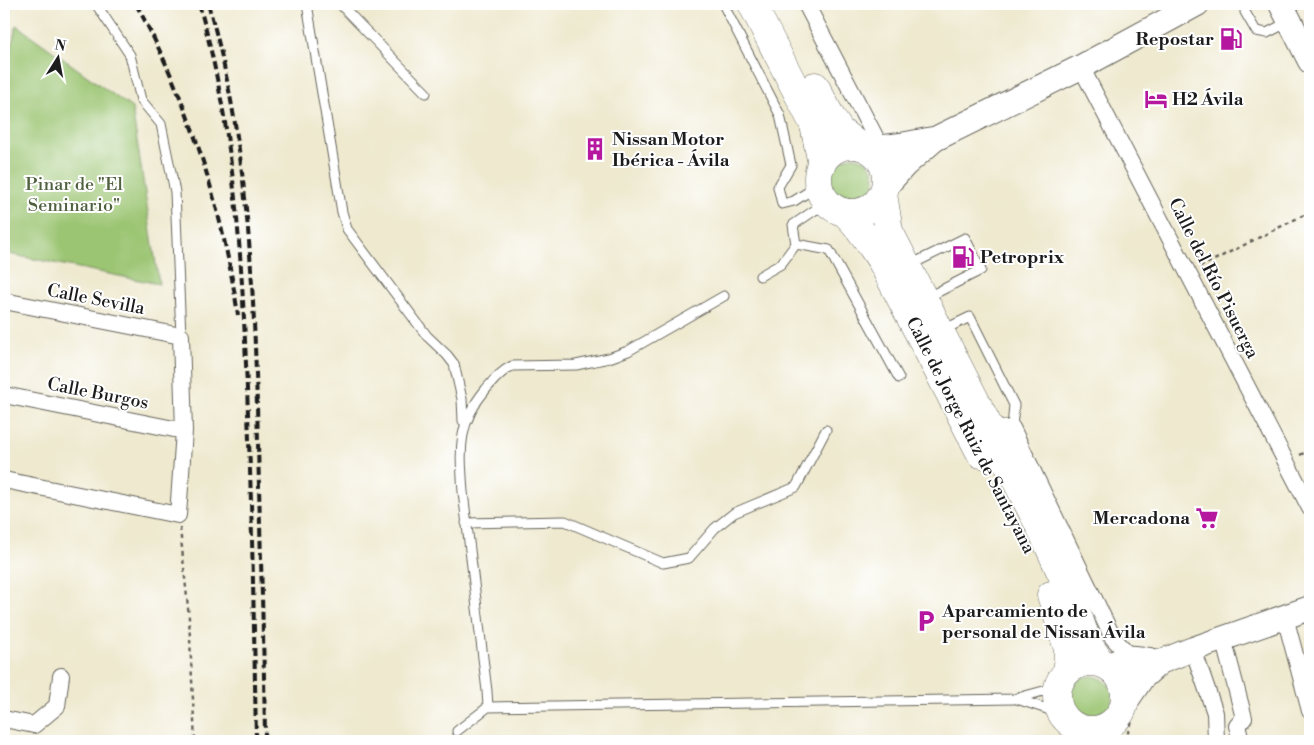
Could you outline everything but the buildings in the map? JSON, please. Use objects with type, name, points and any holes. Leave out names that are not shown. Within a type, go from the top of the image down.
[{"type":"highway","points":[[752,4],[814,125],[829,192],[855,213],[867,210],[876,204],[877,165],[840,131],[773,4]]},
{"type":"highway","points":[[829,192],[828,155],[837,149],[848,146],[877,165]]},
{"type":"highway","name":"Calle de Jorge Ruiz de Santayana","points":[[877,165],[889,231],[940,332],[1001,429],[1041,529],[1068,588],[1088,644],[1113,662],[1123,685],[1118,721]]},
{"type":"highway","name":"Calle de Jorge Ruiz de Santayana","points":[[829,192],[864,233],[882,262],[1024,538],[1052,598],[1068,649],[1063,679],[1057,696],[1072,727]]},
{"type":"highway","points":[[1063,679],[1078,664],[1113,662]]},
{"type":"highway","points":[[1072,727],[1090,730],[1109,726],[1118,721]]},
{"type":"street","name":"Calle de Jorge Ruiz de Santayana","points":[[806,4],[877,165]]},
{"type":"street","points":[[877,165],[1081,67],[1197,4]]},
{"type":"street","points":[[1285,13],[1310,61]]},
{"type":"street","name":"Calle del Río Pisuerga","points":[[1081,67],[1310,508]]},
{"type":"street","points":[[877,165],[905,165],[935,138]]},
{"type":"street","name":"Calle Sevilla","points":[[4,301],[180,336]]},
{"type":"street","points":[[4,480],[178,515],[184,431],[180,336]]},
{"type":"street","name":"Calle Burgos","points":[[4,395],[184,431]]},
{"type":"street","points":[[1118,721],[1142,678],[1160,662],[1193,648],[1310,608]]},
{"type":"street","points":[[1284,617],[1310,711]]},
{"type":"street","points":[[1223,638],[1244,718],[1237,726],[1241,741]]},
{"type":"street","points":[[1193,648],[1215,713],[1216,741]]},
{"type":"street","points":[[1113,662],[1160,662]]},
{"type":"street","name":"Calle de Jorge Ruiz de Santayana","points":[[1113,662],[1142,678]]},
{"type":"street","points":[[4,719],[34,725],[57,706],[61,676]]},
{"type":"lane","points":[[96,4],[130,55],[141,100],[161,124],[175,192],[180,336]]},
{"type":"lane","points":[[307,4],[344,221],[351,236],[426,336],[454,364],[464,410],[460,460],[488,707]]},
{"type":"lane","points":[[340,4],[426,93]]},
{"type":"lane","points":[[723,4],[780,115],[791,165],[778,188],[782,204],[829,192]]},
{"type":"lane","points":[[1246,4],[1245,12],[1256,31],[1267,33],[1285,13]]},
{"type":"lane","points":[[760,276],[781,264],[796,244],[793,225],[815,210],[829,192]]},
{"type":"lane","points":[[907,267],[965,238],[981,270],[923,299]]},
{"type":"lane","points":[[796,244],[829,250],[898,378]]},
{"type":"lane","points":[[461,440],[465,422],[476,402],[506,369],[517,366],[576,365],[609,358],[628,351],[724,296]]},
{"type":"lane","points":[[466,523],[565,521],[663,563],[689,558],[715,528],[734,513],[796,487],[826,430]]},
{"type":"lane","points":[[457,731],[488,707],[1014,699],[1063,679]]},
{"type":"lane","points":[[1014,699],[1072,727]]},
{"type":"path","points":[[1188,273],[1310,212]]},
{"type":"path","points":[[178,515],[190,618],[195,741]]},
{"type":"green space","points":[[4,4],[11,4],[7,38],[4,38]]},
{"type":"green space","name":"Pinar de \"El Seminario\"","points":[[16,25],[132,108],[159,284],[4,253],[6,75]]},
{"type":"green space","points":[[849,157],[857,157],[869,163],[875,179],[869,195],[857,201],[849,201],[837,195],[831,183],[831,175],[837,163]]},
{"type":"green space","points":[[1091,676],[1103,680],[1109,686],[1113,698],[1109,710],[1103,716],[1091,720],[1079,716],[1073,710],[1069,698],[1073,686],[1079,680]]},
{"type":"railway","points":[[136,4],[172,78],[201,155],[223,234],[238,315]]},
{"type":"railway","points":[[199,4],[221,99],[229,147],[239,243],[249,433],[256,741]]},
{"type":"railway","points":[[208,4],[233,112],[247,221],[256,387],[265,741]]},
{"type":"place","name":"Repostar","points":[[1231,39]]},
{"type":"place","name":"H2 Ávila","points":[[1156,99]]},
{"type":"place","name":"Nissan Motor Ibérica - Ávila","points":[[595,149]]},
{"type":"place","name":"Petroprix","points":[[963,257]]},
{"type":"place","name":"Mercadona","points":[[1207,518]]},
{"type":"place","name":"Aparcamiento de personal de Nissan Ávila","points":[[926,621]]}]
